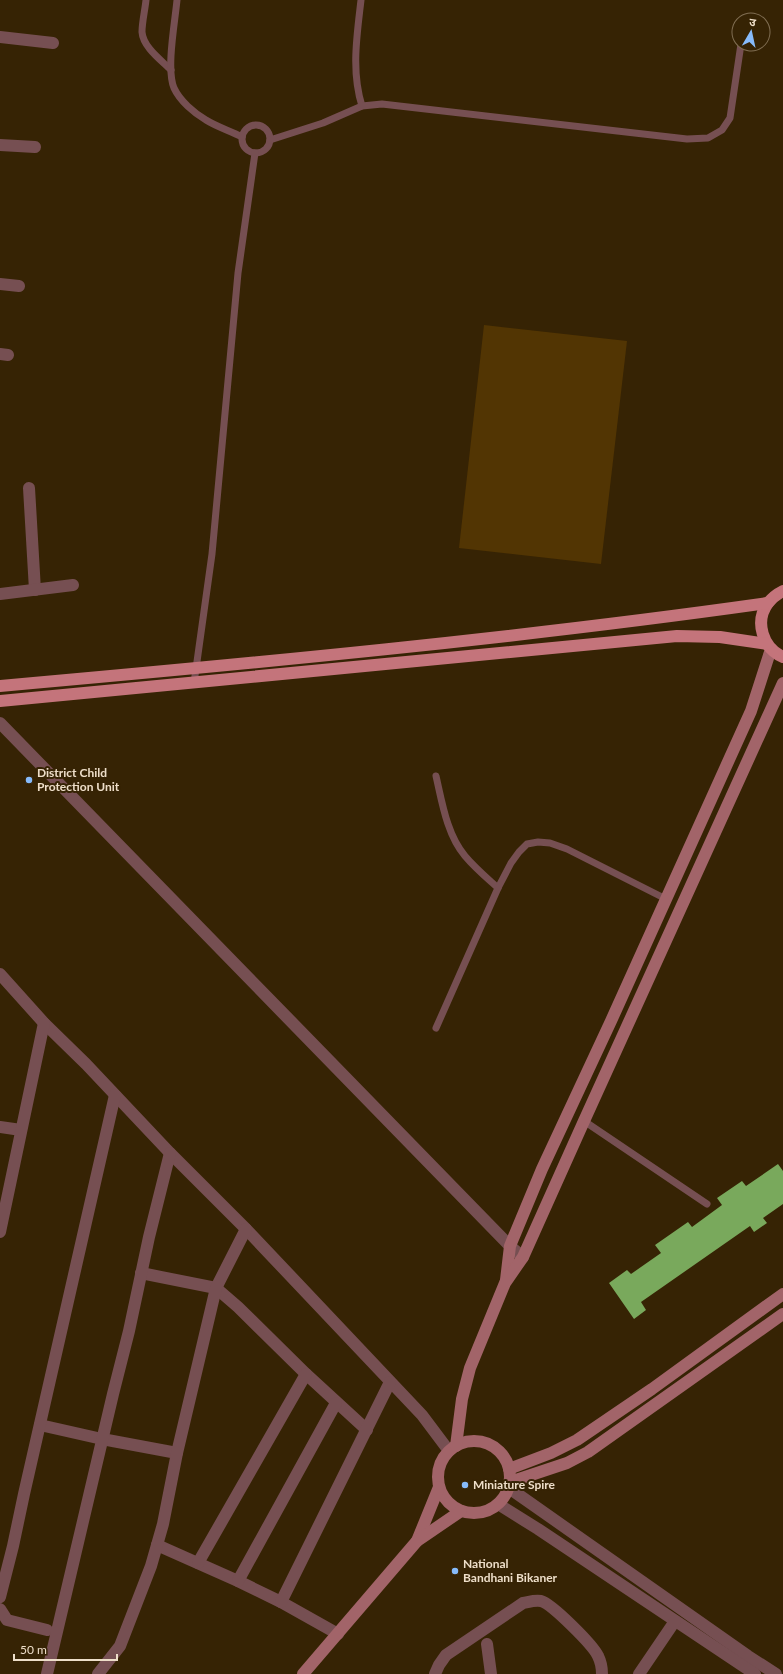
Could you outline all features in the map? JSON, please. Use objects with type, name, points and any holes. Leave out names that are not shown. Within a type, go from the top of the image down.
[{"type":"main road","points":[[769,647],[761,628],[762,619],[768,603],[783,591]]},
{"type":"main road","points":[[0,686],[196,669],[490,638],[625,623],[768,603]]},
{"type":"main road","points":[[0,700],[194,683],[677,636],[720,637],[769,647],[783,657]]},
{"type":"street","points":[[0,37],[53,43]]},
{"type":"street","points":[[0,145],[35,147]]},
{"type":"street","points":[[0,284],[19,286]]},
{"type":"street","points":[[29,488],[35,590]]},
{"type":"street","points":[[0,594],[73,585]]},
{"type":"street","points":[[505,1283],[510,1246],[559,1130],[751,711],[769,647]]},
{"type":"street","points":[[453,1448],[462,1399],[470,1368],[505,1283],[523,1256],[783,683]]},
{"type":"street","points":[[0,723],[510,1246],[523,1256]]},
{"type":"street","points":[[0,974],[44,1023],[246,1229],[453,1448]]},
{"type":"street","points":[[0,1232],[44,1023]]},
{"type":"street","points":[[0,1597],[13,1546],[115,1095]]},
{"type":"street","points":[[0,1127],[22,1130]]},
{"type":"street","points":[[47,1674],[170,1153]]},
{"type":"street","points":[[98,1674],[120,1646],[151,1566],[163,1524],[177,1453],[216,1288],[246,1229]]},
{"type":"street","points":[[141,1273],[216,1288],[238,1306],[336,1403],[367,1430]]},
{"type":"street","points":[[509,1469],[551,1453],[577,1440],[652,1389],[783,1294]]},
{"type":"street","points":[[509,1485],[588,1452],[783,1314]]},
{"type":"street","points":[[198,1563],[306,1374]]},
{"type":"street","points":[[281,1602],[390,1382]]},
{"type":"street","points":[[238,1580],[336,1403]]},
{"type":"street","points":[[40,1424],[102,1439],[177,1453]]},
{"type":"street","points":[[473,1441],[483,1442],[500,1452],[506,1460],[509,1469],[509,1485],[504,1497],[490,1510],[480,1513],[461,1511],[446,1501],[439,1487],[438,1471],[440,1464],[453,1448],[463,1443],[473,1441]]},
{"type":"street","points":[[509,1485],[748,1656],[776,1674]]},
{"type":"street","points":[[417,1541],[439,1487]]},
{"type":"street","points":[[498,1504],[538,1529],[755,1674]]},
{"type":"street","points":[[307,1673],[417,1541],[461,1511]]},
{"type":"street","points":[[157,1545],[238,1580],[338,1634]]},
{"type":"street","points":[[435,1674],[438,1665],[446,1655],[522,1603],[532,1601],[542,1601],[588,1640],[598,1656],[602,1674]]},
{"type":"street","points":[[0,1609],[7,1620],[47,1630]]},
{"type":"street","points":[[639,1674],[675,1620]]},
{"type":"street","points":[[487,1644],[491,1674]]},
{"type":"lane","points":[[146,0],[142,32],[144,40],[150,49],[171,70]]},
{"type":"lane","points":[[177,0],[171,70],[174,88],[182,100],[193,111],[207,120],[242,136]]},
{"type":"lane","points":[[361,0],[356,47],[356,76],[357,90],[362,106]]},
{"type":"lane","points":[[270,140],[324,123],[362,106],[382,104],[687,139],[708,138],[722,130],[730,118],[740,52]]},
{"type":"lane","points":[[256,125],[265,128],[270,135],[270,140],[267,148],[260,153],[255,153],[247,150],[244,146],[242,136],[247,128],[256,125]]},
{"type":"lane","points":[[194,683],[212,554],[238,273],[255,153]]},
{"type":"lane","points":[[436,776],[446,816],[454,838],[464,856],[498,888]]},
{"type":"lane","points":[[436,1028],[498,888],[518,852],[527,844],[538,842],[550,843],[567,849],[666,899]]},
{"type":"lane","points":[[584,1120],[707,1204]]},
{"type":"shaded area","points":[[484,325],[627,341],[601,564],[459,548]]},
{"type":"building","points":[[778,1164],[783,1171],[783,1204],[763,1218],[767,1223],[754,1232],[750,1226],[641,1302],[646,1310],[634,1319],[609,1283],[627,1270],[631,1274],[661,1253],[655,1245],[688,1222],[692,1227],[722,1205],[717,1198],[742,1181],[746,1186]]},
{"type":"place","name":"District Child Protection Unit","points":[[29,780]]},
{"type":"place","name":"Miniature Spire","points":[[465,1485]]},
{"type":"place","name":"National Bandhani Bikaner","points":[[455,1571]]}]
